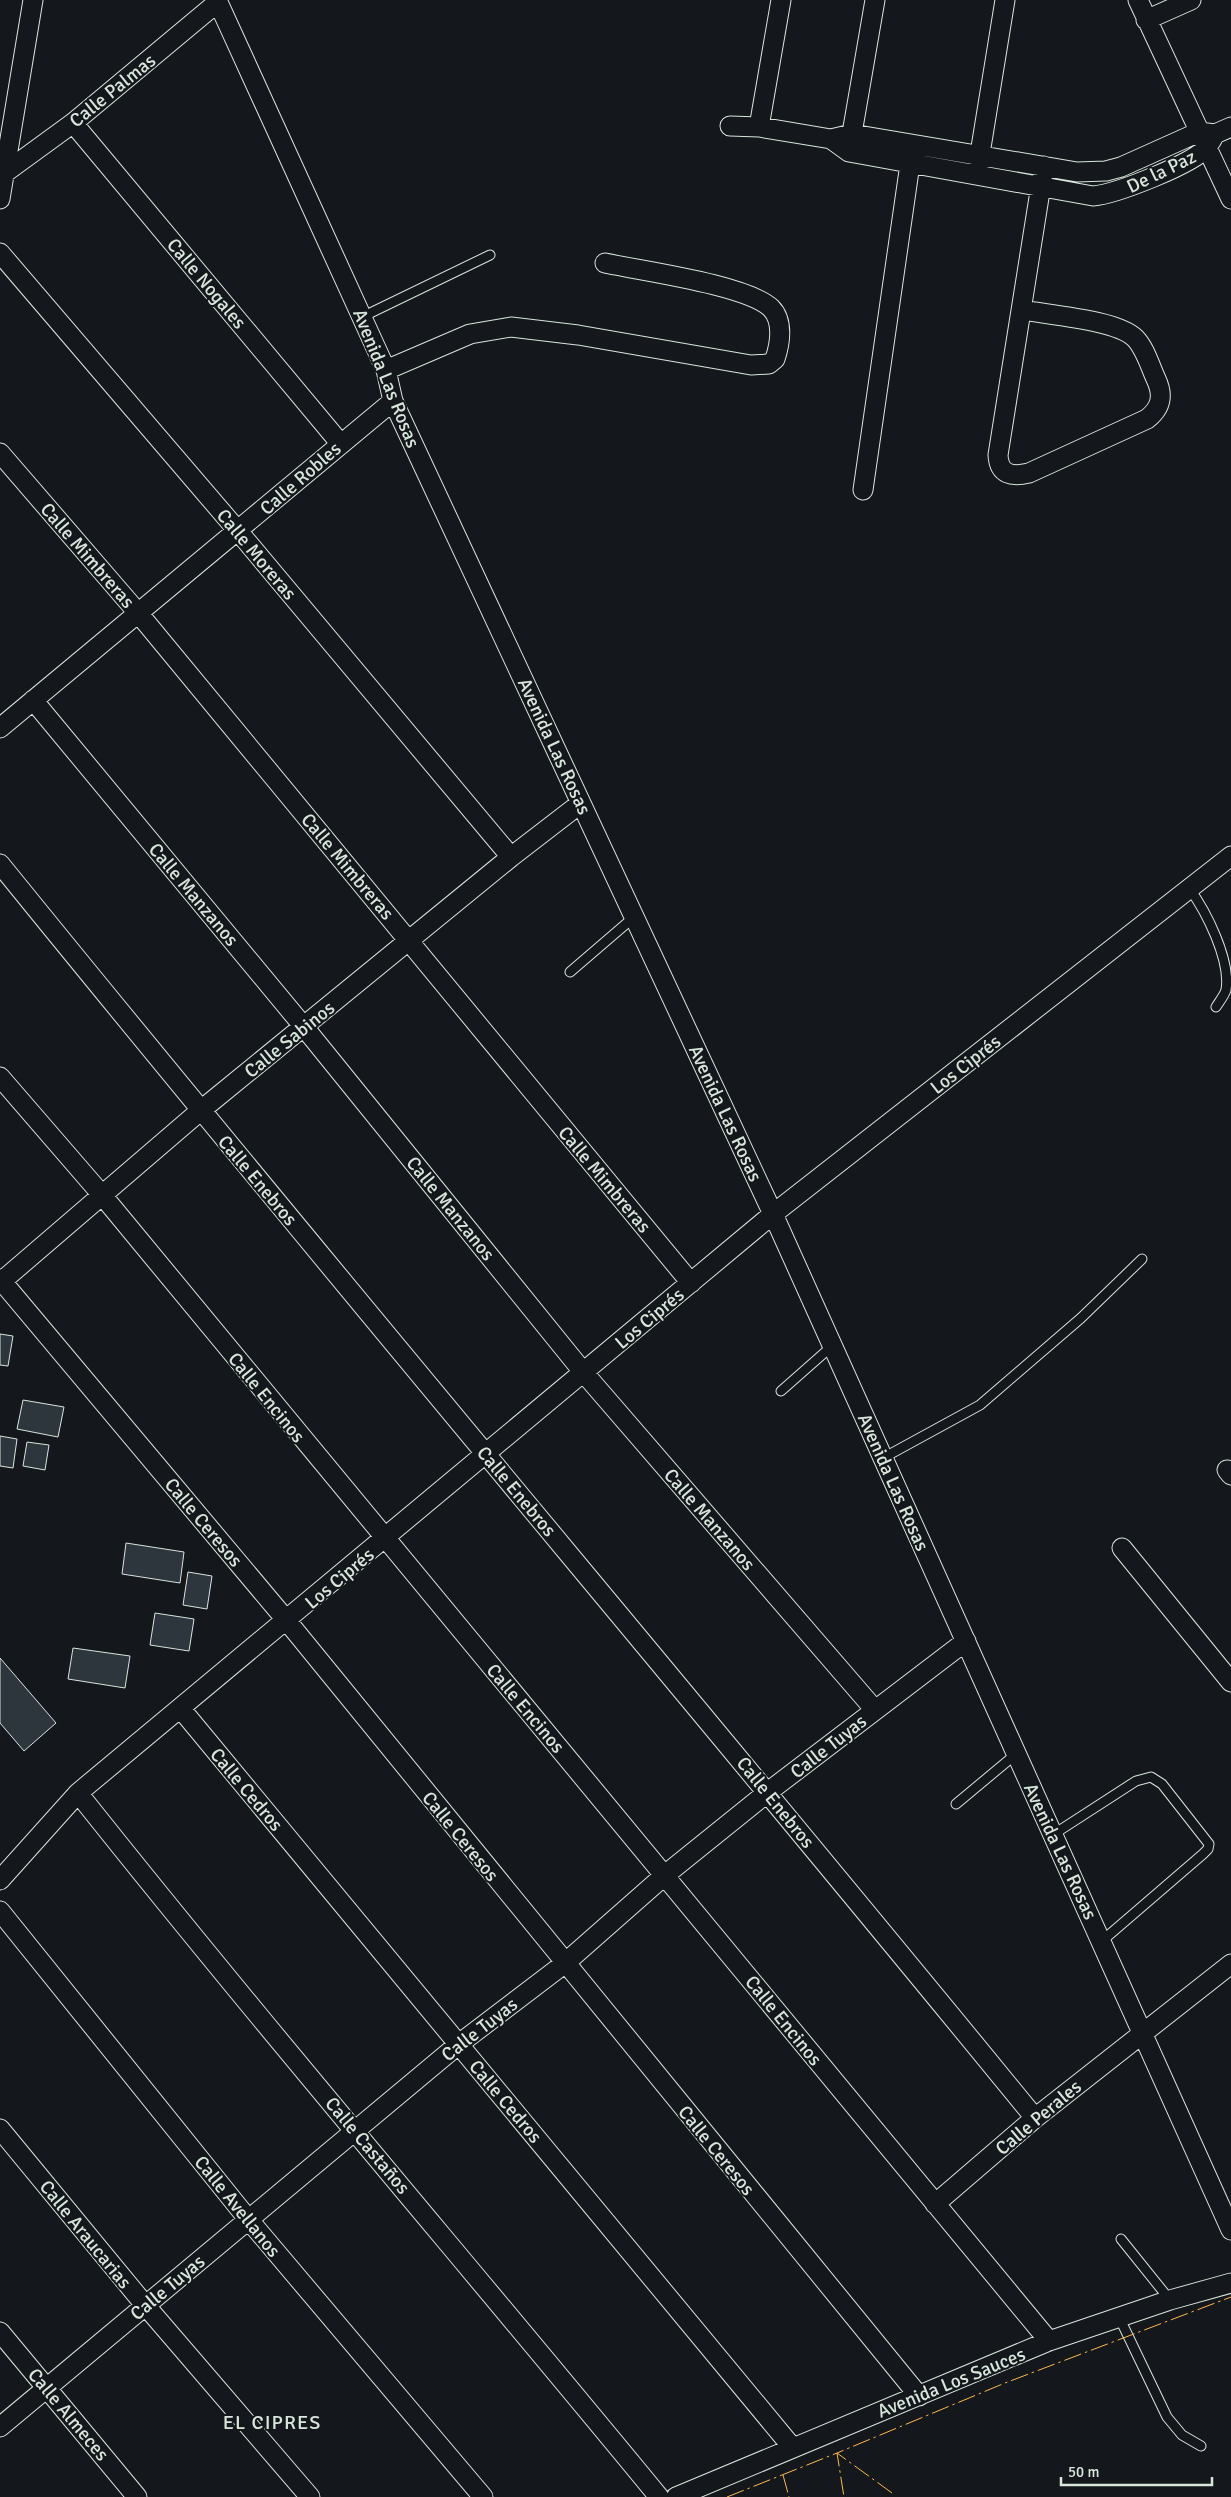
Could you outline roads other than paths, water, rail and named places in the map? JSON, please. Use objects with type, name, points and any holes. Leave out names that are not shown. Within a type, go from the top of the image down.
[{"type":"street","points":[[0,199],[33,0]]},
{"type":"street","points":[[759,128],[781,0]]},
{"type":"street","points":[[851,143],[875,0]]},
{"type":"street","points":[[976,175],[1005,0]]},
{"type":"street","points":[[1138,0],[1146,20],[1213,135],[1231,199]]},
{"type":"street","points":[[1146,20],[1191,0]]},
{"type":"street","name":"Calle Palmas","points":[[3,174],[73,123],[217,1]]},
{"type":"street","name":"Avenida Las Rosas","points":[[217,1],[386,370],[393,401],[773,1214],[1143,2031],[1231,2230]]},
{"type":"street","name":"Calle Nogales","points":[[73,123],[340,443]]},
{"type":"street","name":"De la Paz","points":[[730,126],[759,128],[831,139],[851,143],[910,163],[1093,196],[1108,194],[1177,166],[1213,135]]},
{"type":"street","name":"De la Paz","points":[[851,143],[913,144],[1077,172],[1106,171],[1213,135]]},
{"type":"street","points":[[863,490],[913,144]]},
{"type":"street","points":[[1023,310],[1105,324],[1134,337],[1140,344],[1160,387],[1162,395],[1155,412],[1147,419],[1029,473],[1006,474],[999,464],[998,455],[1023,310],[1044,166]]},
{"type":"street","name":"Calle Moreras","points":[[0,253],[238,531],[511,857]]},
{"type":"street","points":[[386,370],[470,334],[511,327],[578,335],[751,364],[769,364],[774,359],[780,336],[777,317],[772,309],[760,300],[743,293],[712,285],[605,263]]},
{"type":"street","name":"Calle Robles","points":[[0,728],[139,614],[340,443],[393,401]]},
{"type":"street","name":"Calle Mimbreras","points":[[0,453],[139,614],[691,1283]]},
{"type":"street","name":"Calle Manzanos","points":[[34,700],[304,1027],[584,1373],[875,1710]]},
{"type":"street","name":"Calle Sabinos","points":[[1,1280],[200,1111],[410,942],[511,857],[581,803]]},
{"type":"street","name":"Los Ciprés","points":[[0,1880],[78,1794],[773,1214],[1231,856]]},
{"type":"street","name":"Calle Enebros","points":[[0,864],[200,1111],[768,1792],[1035,2118]]},
{"type":"street","name":"Calle Encinos","points":[[0,1077],[102,1195],[384,1539],[665,1875],[1050,2341]]},
{"type":"street","name":"Calle Ceresos","points":[[1,1280],[287,1621],[564,1964],[919,2396]]},
{"type":"street","points":[[1122,1548],[1231,1682]]},
{"type":"street","name":"Calle Tuyas","points":[[0,2427],[459,2044],[564,1964],[665,1875],[768,1792],[966,1641]]},
{"type":"street","name":"Calle Cedros","points":[[181,1709],[792,2447]]},
{"type":"street","name":"Calle Castaños","points":[[78,1794],[170,1909],[356,2130],[659,2497]]},
{"type":"street","name":"Calle Avellanos","points":[[0,1911],[248,2219],[483,2497]]},
{"type":"street","name":"Calle Perales","points":[[935,2204],[1035,2118],[1143,2031],[1231,1964]]},
{"type":"street","name":"Calle Araucarias","points":[[0,2129],[145,2305],[310,2497]]},
{"type":"street","name":"Avenida Los Sauces","points":[[676,2497],[1050,2341],[1170,2300],[1231,2283]]},
{"type":"street","name":"Calle Almeces","points":[[0,2332],[137,2497]]},
{"type":"lane","points":[[362,317],[490,255]]},
{"type":"lane","points":[[1189,888],[1214,926],[1224,952],[1228,977],[1226,990],[1216,1007]]},
{"type":"lane","points":[[570,972],[634,917]]},
{"type":"lane","points":[[883,1458],[980,1405],[1081,1318],[1142,1259]]},
{"type":"lane","points":[[781,1392],[832,1346]]},
{"type":"lane","points":[[956,1804],[1016,1754]]},
{"type":"lane","points":[[1054,1834],[1136,1781],[1151,1777],[1162,1784],[1209,1844],[1208,1849],[1203,1854],[1102,1941]]},
{"type":"lane","points":[[1121,2239],[1170,2300]]},
{"type":"lane","points":[[1119,2318],[1167,2417],[1182,2435],[1201,2446]]},
{"type":"district","name":"EL CIPRES","points":[[272,2422]]}]
